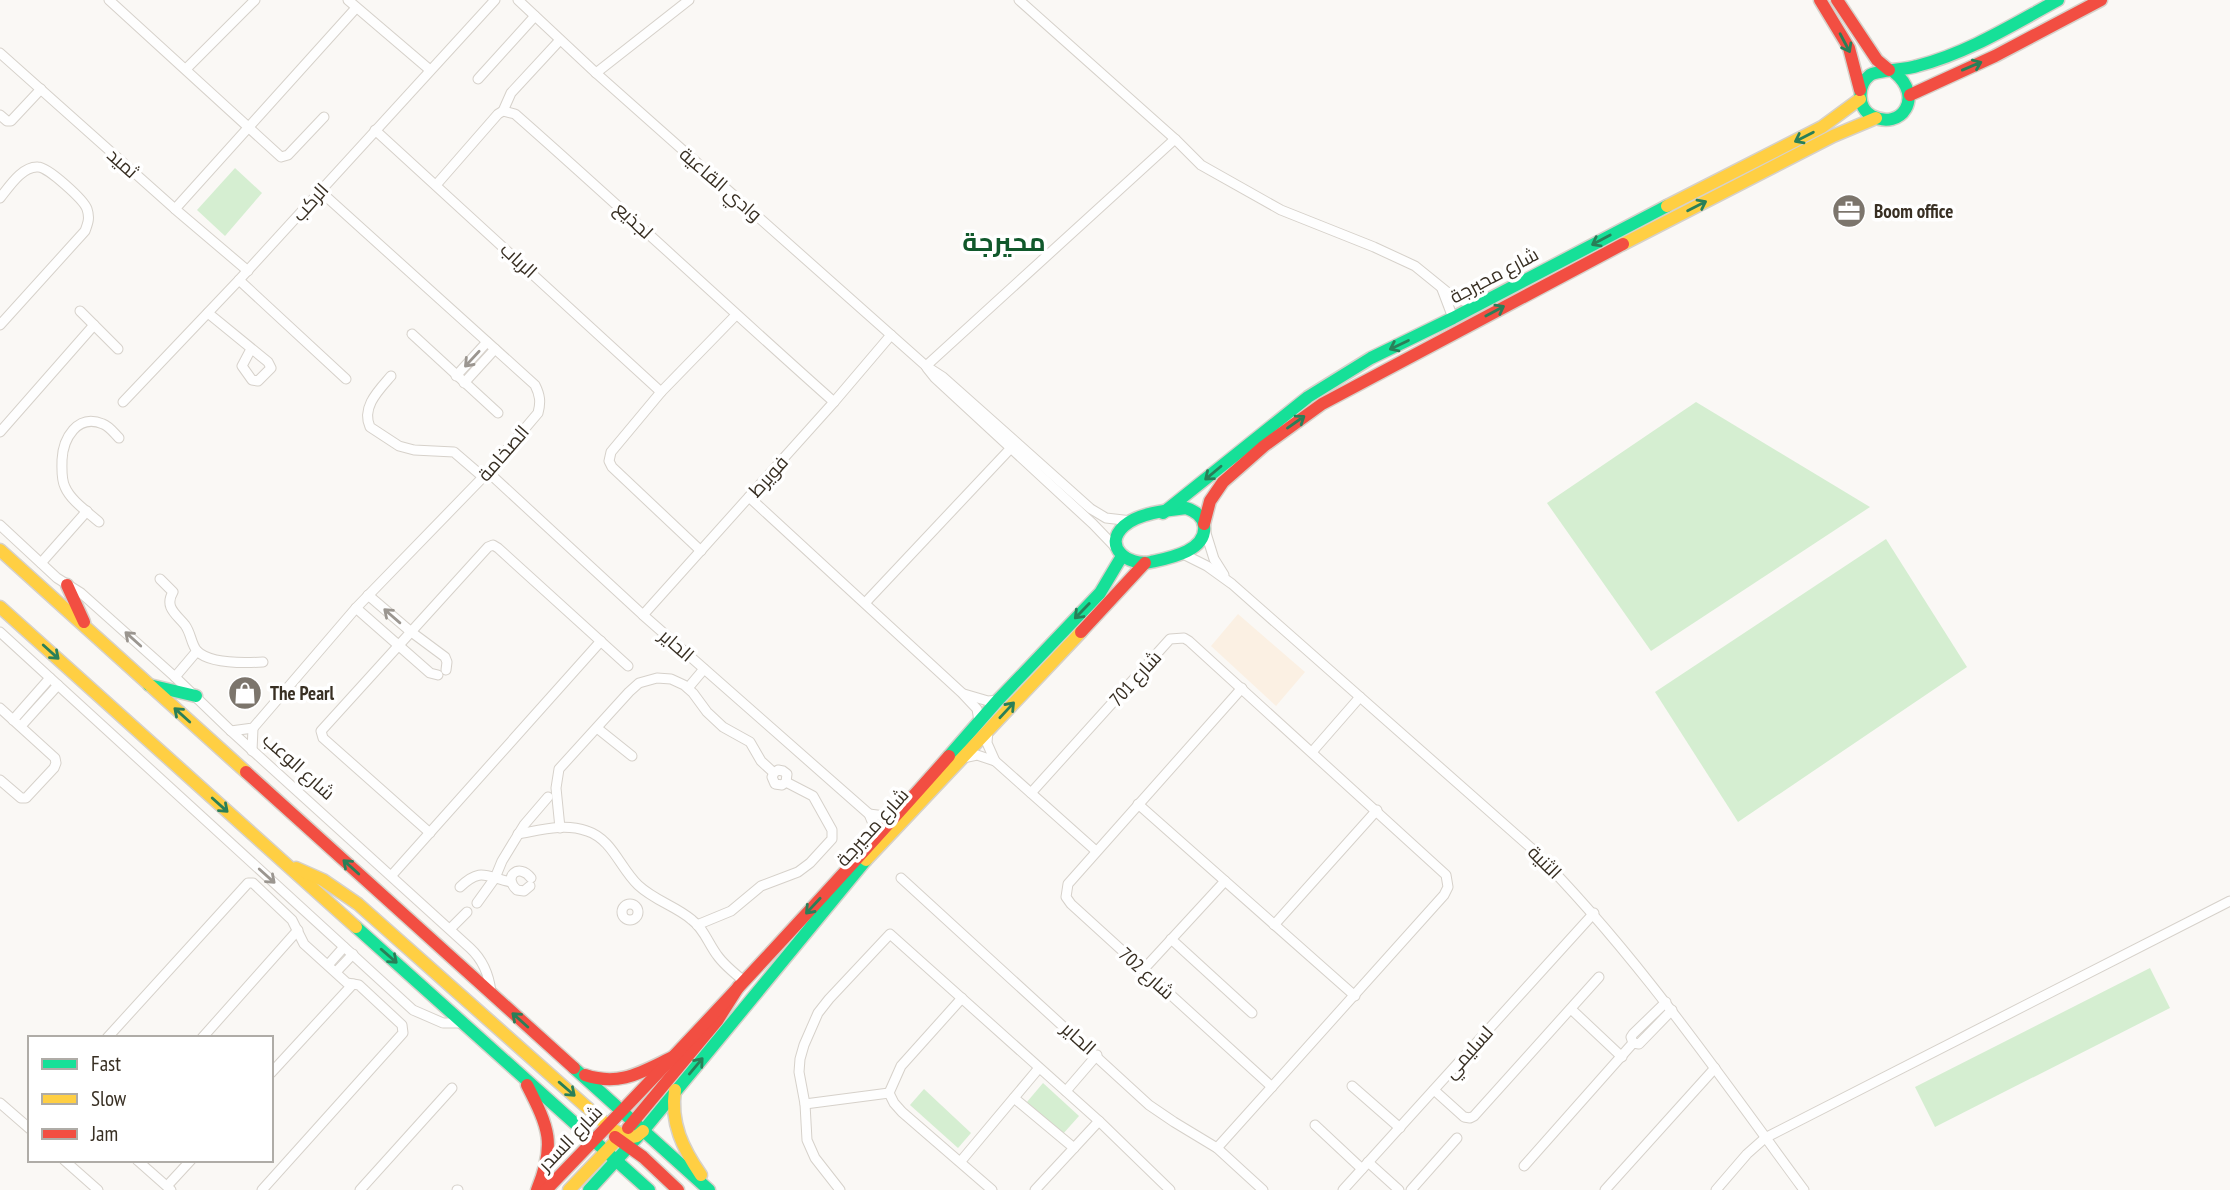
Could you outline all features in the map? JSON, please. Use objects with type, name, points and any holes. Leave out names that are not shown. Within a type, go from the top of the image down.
[{"type":"street","points":[[109,0],[281,157],[284,158],[324,117]]},
{"type":"street","points":[[186,69],[255,0]]},
{"type":"street","points":[[348,0],[430,70]]},
{"type":"street","name":"الركب","points":[[124,402],[248,271],[495,0]]},
{"type":"street","name":"وادي القاعية","points":[[518,0],[596,74],[1091,509],[1115,520],[1132,521]]},
{"type":"street","points":[[596,74],[689,0]]},
{"type":"street","points":[[1019,0],[1175,139],[1201,166],[1281,210],[1415,266],[1452,296],[1464,302],[1480,304]]},
{"type":"street","points":[[1820,0],[1849,48],[1863,107],[1876,118],[1884,120],[1899,115],[1909,103],[1910,95],[1905,81],[1877,60],[1837,0]]},
{"type":"street","points":[[1860,94],[1868,76],[1875,72],[1892,71],[1949,57],[2058,0]]},
{"type":"street","points":[[1910,95],[1995,56],[2101,0]]},
{"type":"street","points":[[175,209],[356,8]]},
{"type":"street","points":[[478,79],[535,16]]},
{"type":"street","points":[[436,185],[503,111],[511,93],[560,40]]},
{"type":"street","name":"ثميد","points":[[0,53],[248,271]]},
{"type":"street","points":[[0,115],[6,121],[11,121],[41,89]]},
{"type":"street","name":"شارع محيرجة","points":[[1163,513],[1308,397],[1371,358],[1456,324],[1480,304],[1822,127],[1860,94]]},
{"type":"street","name":"لجذيع","points":[[503,111],[515,114],[626,211],[834,402]]},
{"type":"street","name":"شارع محيرجة","points":[[1204,527],[1207,508],[1218,488],[1242,464],[1322,404],[1456,324],[1833,136],[1876,118]]},
{"type":"street","name":"الرباب","points":[[375,130],[661,392]]},
{"type":"street","points":[[926,366],[1175,139]]},
{"type":"street","points":[[0,198],[22,173],[36,166],[47,169],[87,205],[90,219],[85,231],[0,325]]},
{"type":"street","name":"الصخامة","points":[[253,728],[356,608],[486,474],[538,413],[540,399],[535,385],[320,191]]},
{"type":"street","points":[[239,280],[346,379]]},
{"type":"street","points":[[1441,287],[1448,311],[1456,324]]},
{"type":"street","points":[[80,311],[118,349]]},
{"type":"street","points":[[208,313],[251,349]]},
{"type":"street","points":[[701,551],[612,467],[609,461],[611,452],[661,392],[736,314]]},
{"type":"street","points":[[0,432],[94,325]]},
{"type":"street","points":[[412,334],[498,413]]},
{"type":"street","name":"فويرط","points":[[643,615],[891,335]]},
{"type":"street","points":[[456,376],[491,345]]},
{"type":"street","points":[[464,383],[491,345]]},
{"type":"street","name":"وادي القاعية","points":[[926,366],[935,378],[1093,524],[1120,553]]},
{"type":"street","name":"الحاير","points":[[391,376],[370,403],[367,416],[370,427],[399,446],[414,450],[454,452],[486,474],[869,814],[878,835]]},
{"type":"street","points":[[99,522],[72,497],[64,484],[62,474],[65,441],[74,429],[88,422],[103,424],[119,438]]},
{"type":"street","points":[[865,603],[1010,449]]},
{"type":"street","points":[[749,497],[976,709],[995,761]]},
{"type":"street","points":[[1120,553],[1132,564],[1146,563],[1181,553],[1198,545],[1204,536],[1200,516],[1186,508],[1132,521]]},
{"type":"street","points":[[41,563],[87,511]]},
{"type":"street","name":"شارع محيرجة","points":[[643,1131],[870,856],[960,759],[998,700],[1100,593],[1120,553],[1118,536],[1126,524],[1132,521]]},
{"type":"street","name":"شارع الوعب","points":[[0,525],[57,578],[81,593],[175,677],[252,751],[450,929],[483,964],[491,993]]},
{"type":"street","name":"الثنية","points":[[1204,527],[1214,559],[1232,584]]},
{"type":"street","points":[[430,832],[321,734],[322,729],[488,547],[493,545],[498,548],[628,666]]},
{"type":"street","name":"شارع الوعب","points":[[0,550],[710,1190]]},
{"type":"street","name":"الثنية","points":[[1181,553],[1207,566],[1232,584],[1530,847],[1594,913],[1666,1002],[1804,1190]]},
{"type":"street","name":"شارع محيرجة","points":[[621,1112],[897,813],[1146,563]]},
{"type":"street","points":[[160,579],[173,592],[169,600],[170,608],[188,630],[197,651],[207,657],[239,663],[263,662]]},
{"type":"street","points":[[67,585],[88,630]]},
{"type":"street","points":[[356,608],[430,673],[442,672],[447,662],[445,657],[368,595]]},
{"type":"street","points":[[0,607],[649,1190]]},
{"type":"street","points":[[0,632],[413,1010],[443,1023],[465,1023]]},
{"type":"street","name":"شارع 701","points":[[1031,793],[1170,639],[1184,638],[1189,641],[1444,871],[1448,887],[1444,895],[1355,996]]},
{"type":"street","points":[[392,875],[601,641]]},
{"type":"street","points":[[175,677],[197,651]]},
{"type":"street","points":[[688,688],[704,669]]},
{"type":"street","points":[[17,723],[51,678]]},
{"type":"street","points":[[560,828],[557,775],[566,760],[628,692],[645,681],[664,678],[688,688],[723,727],[750,742],[761,761],[774,773],[772,777],[775,784],[786,782],[813,796],[832,830],[833,837],[810,863],[798,872],[761,886],[732,911],[698,925]]},
{"type":"street","points":[[17,723],[58,685]]},
{"type":"street","points":[[149,685],[196,696]]},
{"type":"street","points":[[960,759],[977,755],[995,761],[1096,851],[1242,688]]},
{"type":"street","points":[[962,694],[988,701],[998,700]]},
{"type":"street","points":[[1312,752],[1360,697]]},
{"type":"street","points":[[0,708],[55,758],[56,764],[26,798],[21,799],[0,780]]},
{"type":"street","points":[[231,731],[253,728],[252,751]]},
{"type":"street","points":[[597,728],[632,756]]},
{"type":"street","points":[[477,903],[495,878],[518,834],[548,797]]},
{"type":"street","points":[[1138,804],[1355,996],[1217,1148]]},
{"type":"street","points":[[1274,925],[1377,810]]},
{"type":"street","points":[[869,814],[885,816],[897,813]]},
{"type":"street","points":[[518,834],[560,828],[586,831],[600,838],[631,877],[651,896],[698,925],[718,957],[741,983],[718,1021],[633,1122],[613,1150],[618,1160]]},
{"type":"street","name":"شارع 702","points":[[1096,851],[1068,884],[1066,897],[1070,904],[1272,1087]]},
{"type":"street","points":[[285,864],[323,880],[358,904],[678,1190]]},
{"type":"street","points":[[460,887],[477,875],[486,874],[511,882],[517,890],[524,891],[530,882],[527,872],[517,871],[511,882]]},
{"type":"street","name":"الحاير","points":[[901,878],[1149,1105],[1217,1148],[1263,1190]]},
{"type":"street","points":[[1143,970],[1225,881]]},
{"type":"street","points":[[109,1036],[248,883],[253,883],[292,920],[304,944],[347,983],[359,985],[402,1025],[403,1033],[262,1190]]},
{"type":"street","points":[[636,908],[651,896]]},
{"type":"street","points":[[1716,1190],[1765,1138],[2230,901]]},
{"type":"street","points":[[450,929],[467,912]]},
{"type":"street","name":"لسليمي","points":[[1343,1190],[1594,913]]},
{"type":"street","points":[[204,1036],[298,930]]},
{"type":"street","points":[[840,1190],[814,1158],[807,1140],[805,1104],[799,1072],[804,1045],[814,1021],[828,999],[888,935],[892,935],[1066,1091],[1170,1190]]},
{"type":"street","points":[[1171,939],[1252,1013]]},
{"type":"street","points":[[328,965],[344,947]]},
{"type":"street","points":[[336,972],[353,954]]},
{"type":"street","points":[[1434,1090],[1464,1117],[1474,1116],[1599,976]]},
{"type":"street","points":[[273,1071],[353,984]]},
{"type":"street","points":[[889,1093],[901,1066],[962,998]]},
{"type":"street","points":[[1633,1043],[1633,1034],[1666,1002]]},
{"type":"street","points":[[1570,1009],[1622,1057]]},
{"type":"street","points":[[1633,1043],[1639,1044],[1672,1010]]},
{"type":"street","points":[[1524,1166],[1633,1043]]},
{"type":"street","points":[[1066,1091],[1097,1055]]},
{"type":"street","points":[[570,1066],[592,1078],[611,1082],[629,1078],[675,1056]]},
{"type":"street","points":[[961,1161],[1039,1068]]},
{"type":"street","points":[[1605,1190],[1715,1068]]},
{"type":"street","points":[[523,1077],[545,1122],[550,1142],[546,1167],[537,1190]]},
{"type":"street","points":[[1352,1086],[1399,1128]]},
{"type":"street","points":[[360,1190],[452,1088]]},
{"type":"street","points":[[675,1090],[672,1102],[675,1125],[691,1161],[710,1190]]},
{"type":"street","points":[[805,1104],[889,1093]]},
{"type":"street","points":[[889,1093],[902,1112],[992,1190]]},
{"type":"street","points":[[1014,1098],[1074,1148]]},
{"type":"street","points":[[1,1107],[28,1127]]},
{"type":"street","points":[[569,1190],[607,1150],[622,1139],[625,1124],[621,1112]]},
{"type":"street","name":"شارع السدر","points":[[546,1190],[621,1112]]},
{"type":"street","points":[[1039,1189],[1099,1121]]},
{"type":"street","points":[[1315,1125],[1399,1190]]},
{"type":"street","points":[[595,1140],[606,1135],[622,1139],[634,1137],[643,1131]]},
{"type":"street","points":[[1411,1190],[1457,1138]]},
{"type":"street","points":[[590,1190],[618,1160]]},
{"type":"street","points":[[66,1162],[97,1190]]},
{"type":"street","points":[[139,1162],[169,1188],[189,1162]]},
{"type":"shaded area","points":[[1238,614],[1305,672],[1276,706],[1211,646]]},
{"type":"green space","points":[[235,168],[262,193],[225,236],[197,210]]},
{"type":"green space","points":[[1696,402],[1870,507],[1651,651],[1547,503]]},
{"type":"green space","points":[[1886,539],[1967,667],[1738,822],[1655,692]]},
{"type":"green space","points":[[2150,968],[2170,1008],[1935,1127],[1915,1087]]},
{"type":"green space","points":[[1043,1083],[1079,1116],[1062,1135],[1027,1102]]},
{"type":"green space","points":[[924,1089],[971,1133],[958,1148],[910,1105]]},
{"type":"traffic: fast","points":[[1894,72],[1908,92],[1906,109],[1892,119],[1872,116],[1864,108],[1860,96],[1863,84],[1870,75],[1912,67],[1954,54],[2058,0]]},
{"type":"traffic: fast","points":[[1163,513],[1308,397],[1371,358],[1667,206]]},
{"type":"traffic: fast","points":[[1186,508],[1198,514],[1204,526],[1200,542],[1185,552],[1142,563],[1127,558],[1117,547],[1118,533],[1137,518],[1186,508]]},
{"type":"traffic: fast","points":[[949,756],[998,700],[1100,593],[1122,556]]},
{"type":"traffic: fast","points":[[149,685],[196,696]]},
{"type":"traffic: fast","points":[[589,1190],[643,1131],[866,860]]},
{"type":"traffic: fast","points":[[356,927],[649,1190]]},
{"type":"traffic: fast","points":[[574,1068],[709,1190]]},
{"type":"traffic: slow","points":[[1667,206],[1822,127],[1860,99]]},
{"type":"traffic: slow","points":[[1623,244],[1833,136],[1876,118]]},
{"type":"traffic: slow","points":[[0,550],[246,772]]},
{"type":"traffic: slow","points":[[0,607],[356,927]]},
{"type":"traffic: slow","points":[[866,860],[1081,632]]},
{"type":"traffic: slow","points":[[296,868],[323,880],[358,904],[608,1126],[627,1138],[637,1136],[643,1131]]},
{"type":"traffic: slow","points":[[675,1090],[674,1114],[679,1135],[701,1175]]},
{"type":"traffic: slow","points":[[569,1190],[613,1144]]},
{"type":"traffic: jam","points":[[1820,0],[1849,48],[1860,90]]},
{"type":"traffic: jam","points":[[1837,0],[1877,60],[1889,70]]},
{"type":"traffic: jam","points":[[1910,95],[1995,56],[2101,0]]},
{"type":"traffic: jam","points":[[1204,524],[1210,501],[1223,482],[1264,446],[1322,404],[1623,244]]},
{"type":"traffic: jam","points":[[1081,632],[1145,563]]},
{"type":"traffic: jam","points":[[67,585],[84,622]]},
{"type":"traffic: jam","points":[[546,1190],[750,975],[949,756]]},
{"type":"traffic: jam","points":[[246,772],[574,1068]]},
{"type":"traffic: jam","points":[[628,1128],[717,1021],[739,986]]},
{"type":"traffic: jam","points":[[585,1075],[610,1079],[632,1076],[675,1056]]},
{"type":"traffic: jam","points":[[527,1085],[541,1113],[547,1136],[547,1160],[537,1190]]},
{"type":"traffic: jam","points":[[615,1137],[643,1157],[678,1190]]},
{"type":"place","name":"Boom office","points":[[1849,211]]},
{"type":"place","name":"The Pearl","points":[[245,693]]},
{"type":"district","name":"محيرجة","points":[[1004,241]]}]
